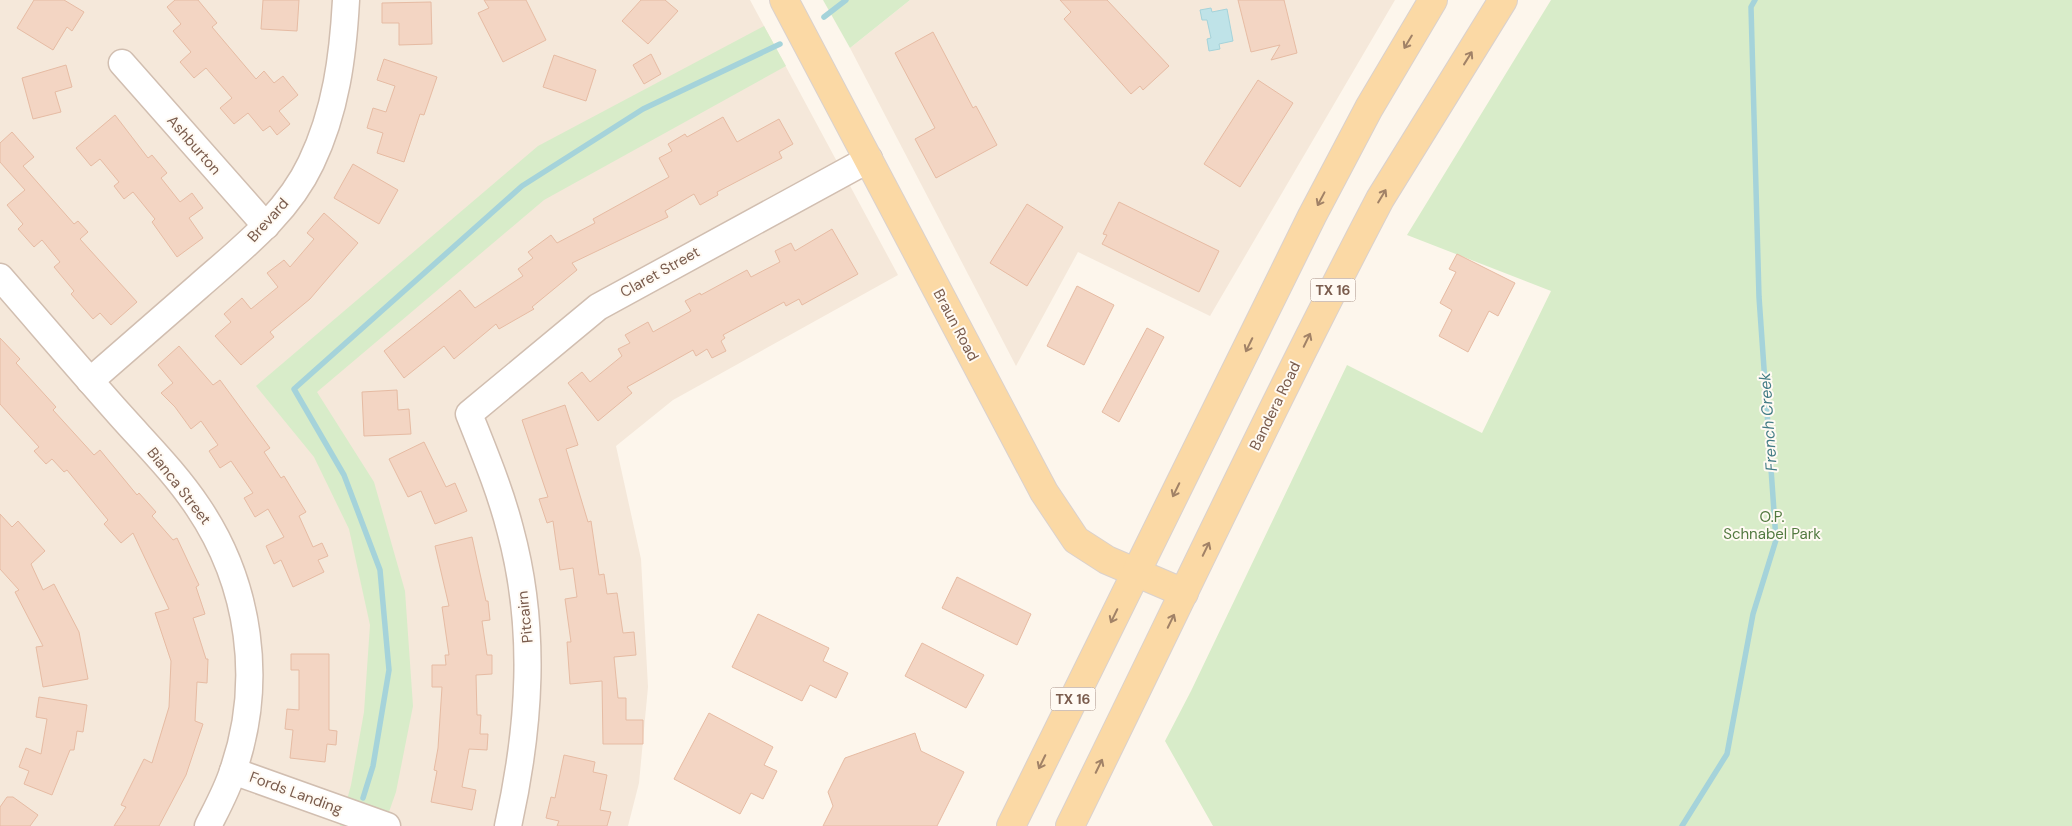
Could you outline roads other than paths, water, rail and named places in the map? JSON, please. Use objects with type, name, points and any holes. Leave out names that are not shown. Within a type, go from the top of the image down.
[{"type":"main road","name":"Braun Road","points":[[784,0],[1049,499],[1076,540],[1107,560],[1184,593]]},
{"type":"main road","name":"TX 16","points":[[1011,826],[1321,199],[1369,108],[1434,0]]},
{"type":"main road","name":"Bandera Road","points":[[1070,826],[1310,335],[1380,199],[1503,0]]},
{"type":"street","name":"Brevard","points":[[90,381],[266,226],[295,189],[311,163],[332,104],[340,68],[346,0]]},
{"type":"street","name":"Ashburton","points":[[122,63],[266,226]]},
{"type":"street","name":"Claret Street","points":[[469,414],[598,307],[869,159]]},
{"type":"street","name":"Bianca Street","points":[[0,277],[197,505],[213,531],[229,566],[245,618],[250,678],[245,724],[233,771],[208,826]]},
{"type":"street","name":"Pitcairn","points":[[469,414],[492,472],[511,529],[522,588],[528,648],[528,708],[521,768],[508,826]]},
{"type":"street","name":"Fords Landing","points":[[233,771],[387,826]]},
{"type":"water","points":[[1211,8],[1212,12],[1227,9],[1233,41],[1219,44],[1220,49],[1209,51],[1207,39],[1211,38],[1207,20],[1202,20],[1200,10]]},
{"type":"waterway","points":[[824,17],[846,0]]},
{"type":"waterway","name":"French Creek","points":[[1682,826],[1727,754],[1753,614],[1776,540],[1759,297],[1751,7],[1755,0]]},
{"type":"waterway","points":[[363,798],[373,766],[389,670],[380,570],[344,475],[294,389],[522,186],[643,109],[780,44]]},
{"type":"park label","name":"O.P. Schnabel Park","points":[[1772,526]]}]
